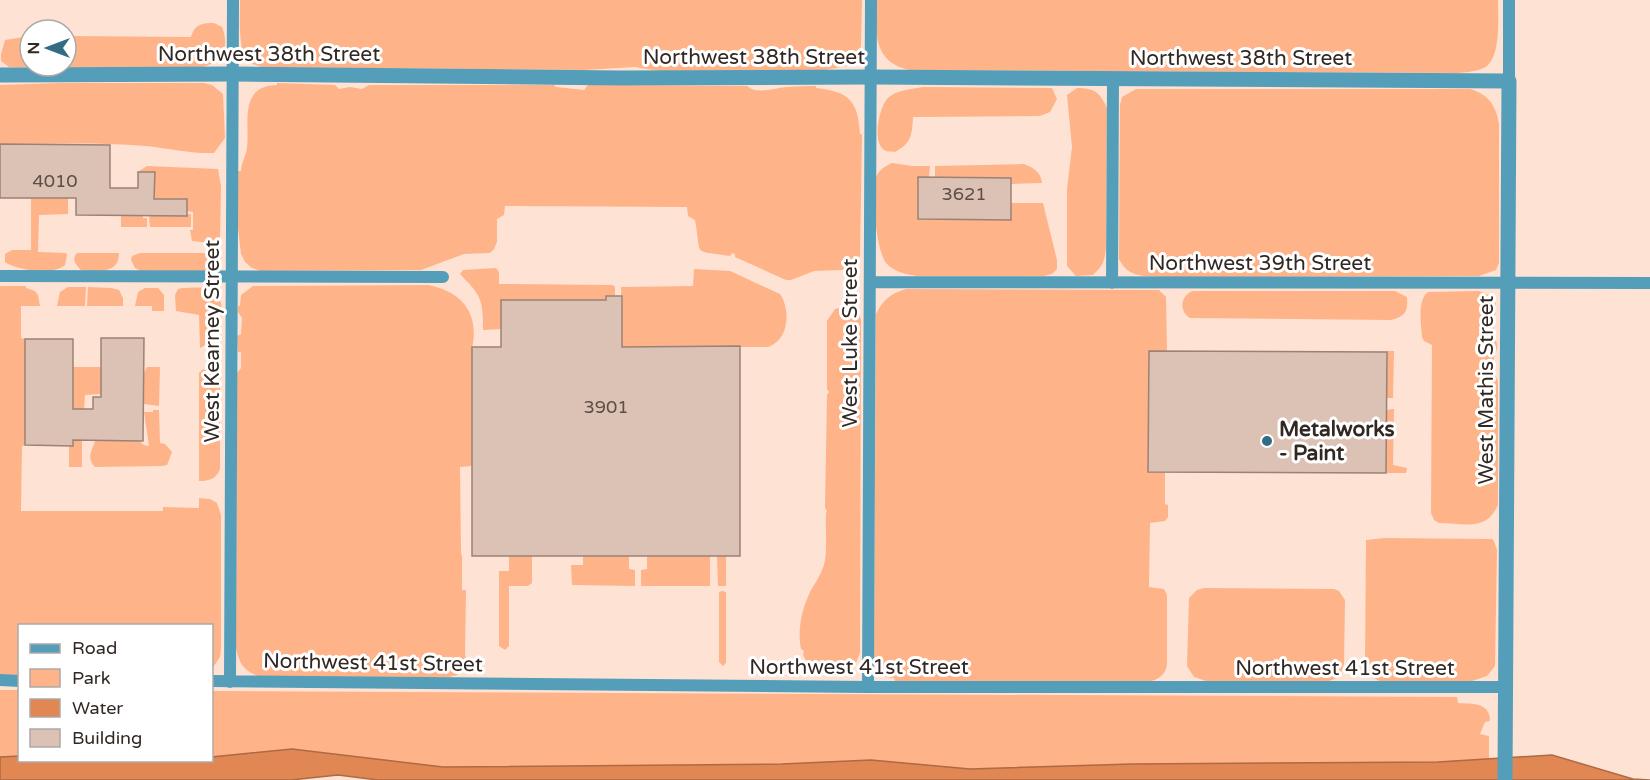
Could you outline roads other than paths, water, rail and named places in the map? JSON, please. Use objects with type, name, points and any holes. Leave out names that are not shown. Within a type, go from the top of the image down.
[{"type":"street","name":"West Kearney Street","points":[[230,681],[233,0]]},
{"type":"street","name":"West Luke Street","points":[[868,687],[871,0]]},
{"type":"street","name":"West Mathis Street","points":[[1505,780],[1509,0]]},
{"type":"street","name":"Northwest 38th Street","points":[[0,75],[233,74],[620,78],[871,77],[1509,81]]},
{"type":"street","points":[[1112,283],[1113,78]]},
{"type":"street","points":[[0,276],[443,277]]},
{"type":"street","name":"Northwest 39th Street","points":[[870,282],[1650,283]]},
{"type":"street","points":[[0,681],[18,681]]},
{"type":"street","name":"Northwest 41st Street","points":[[213,681],[868,687],[1506,687]]},
{"type":"water","points":[[292,749],[443,767],[782,764],[871,760],[970,769],[1132,764],[1438,762],[1552,755],[1633,779],[1650,780],[378,780],[338,775],[291,780],[0,780],[0,757],[18,756],[18,762],[213,762],[213,757]]},
{"type":"place","name":"Metalworks - Paint","points":[[1267,441]]}]
